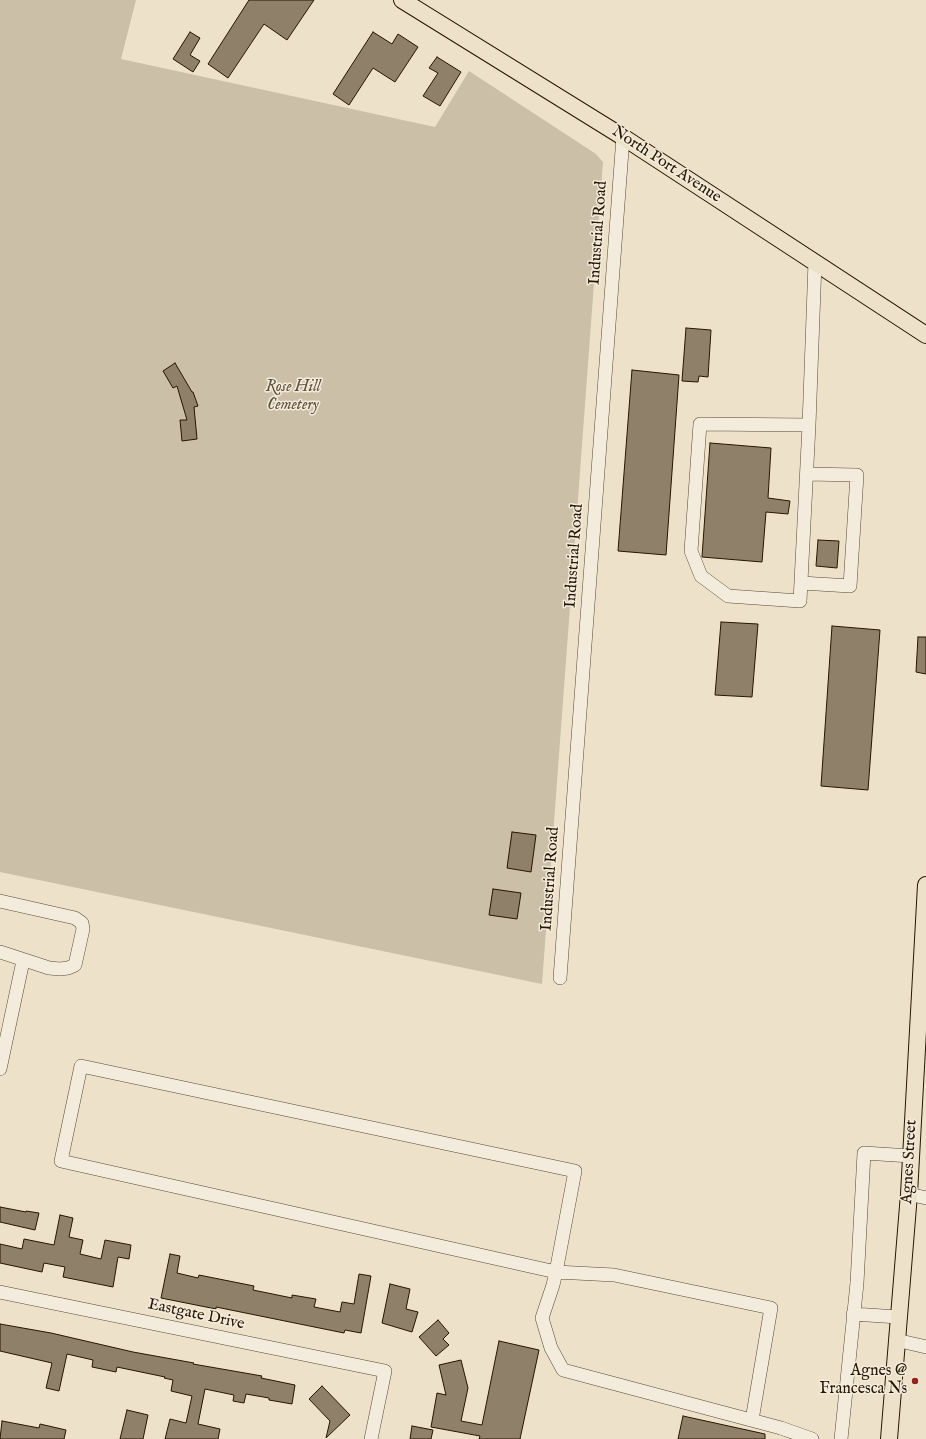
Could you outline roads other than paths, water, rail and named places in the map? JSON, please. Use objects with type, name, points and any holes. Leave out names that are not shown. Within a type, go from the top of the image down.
[{"type":"main road","name":"North Port Avenue","points":[[402,0],[623,137],[926,336]]},
{"type":"main road","name":"Agnes Street","points":[[889,1439],[911,1156],[921,1053],[926,886]]},
{"type":"street","name":"Industrial Road","points":[[560,978],[623,137]]},
{"type":"street","points":[[809,425],[700,424],[691,551],[701,576],[728,596],[800,601],[807,474],[809,425],[815,262]]},
{"type":"street","points":[[801,583],[850,586],[857,475],[807,474]]},
{"type":"street","points":[[0,901],[75,918],[82,923],[83,929],[75,965],[60,969],[49,968],[23,961],[0,952]]},
{"type":"street","points":[[0,1069],[23,961]]},
{"type":"street","points":[[752,1420],[771,1308],[614,1275],[556,1272],[61,1161],[81,1066],[574,1171],[556,1272],[542,1318],[551,1348],[563,1370],[781,1428],[812,1439]]},
{"type":"street","points":[[841,1439],[857,1283],[864,1153],[911,1156]]},
{"type":"street","points":[[909,1194],[926,1198]]},
{"type":"street","name":"Eastgate Drive","points":[[0,1292],[385,1371],[371,1439]]},
{"type":"street","points":[[854,1314],[898,1317]]},
{"type":"street","points":[[896,1340],[926,1347]]},
{"type":"place","name":"Agnes @ Francesca Ns","points":[[915,1381]]},
{"type":"park label","name":"Rose Hill Cemetery","points":[[293,397]]}]
